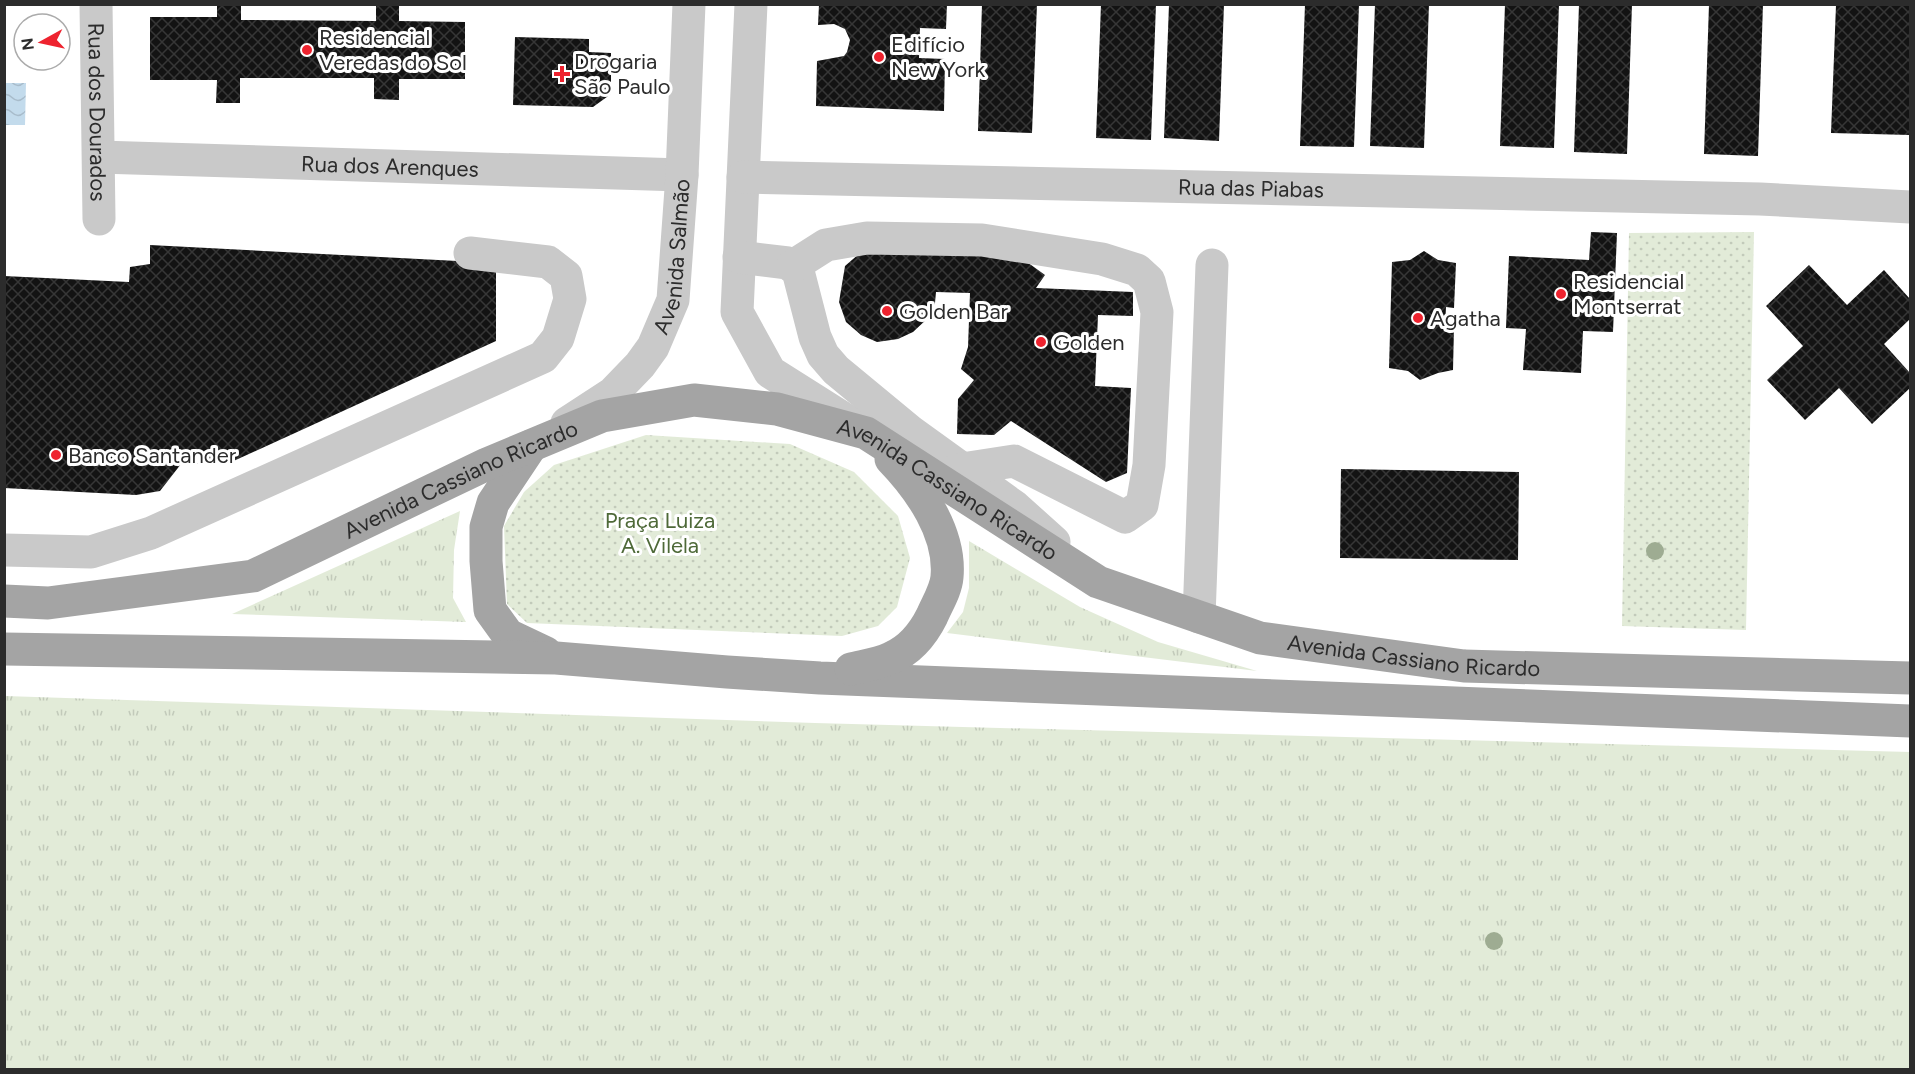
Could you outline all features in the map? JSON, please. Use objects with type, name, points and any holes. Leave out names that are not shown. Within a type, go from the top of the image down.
[{"type":"main road","name":"Avenida Cassiano Ricardo","points":[[4,601],[48,603],[253,576],[487,464],[602,416],[694,400],[777,410],[866,433],[949,473],[1098,582],[1260,638],[1464,666],[1911,678]]},
{"type":"main road","points":[[820,678],[891,658],[915,643],[929,621],[947,578],[944,546],[936,522],[910,480],[866,433]]},
{"type":"main road","points":[[531,446],[493,503],[486,527],[490,610],[508,635],[556,658]]},
{"type":"main road","name":"Avenida Cassiano Ricardo","points":[[4,649],[556,658],[820,678],[1911,721]]},
{"type":"street","name":"Rua dos Dourados","points":[[96,4],[99,219]]},
{"type":"street","name":"Avenida Salmão","points":[[531,446],[613,393],[640,365],[653,347],[674,300],[689,4]]},
{"type":"street","points":[[751,4],[738,312],[770,372],[866,433]]},
{"type":"street","name":"Rua dos Arenques","points":[[99,157],[682,175]]},
{"type":"street","name":"Rua das Piabas","points":[[742,177],[1760,199],[1911,207]]},
{"type":"street","points":[[739,257],[788,263],[794,266],[798,271],[814,337],[823,355],[836,370],[911,432],[949,473],[1014,461],[1125,517],[1142,505],[1149,465],[1157,312],[1149,281],[1137,270],[1102,259],[982,240],[867,238],[826,245],[794,266]]},
{"type":"street","points":[[4,550],[91,552],[132,540],[543,357],[558,338],[570,299],[566,276],[548,262],[470,253]]},
{"type":"street","points":[[1199,617],[1212,265]]},
{"type":"green space","points":[[1754,232],[1746,630],[1622,626],[1629,233]]},
{"type":"green space","name":"Praça Luiza A. Vilela","points":[[646,435],[790,444],[854,472],[898,516],[910,558],[897,607],[878,626],[842,636],[527,623],[507,604],[504,526],[524,492],[554,465]]},
{"type":"green space","points":[[460,511],[454,550],[453,598],[466,622],[232,614]]},
{"type":"green space","points":[[969,541],[1080,607],[1158,642],[1257,671],[947,633],[963,612],[969,588]]},
{"type":"green space","points":[[5,696],[815,723],[1910,752],[1910,1069],[5,1069]]},
{"type":"water","points":[[5,83],[26,83],[25,125],[5,125]]},
{"type":"building","name":"Residencial Veredas do Sol","points":[[217,4],[241,4],[241,20],[376,21],[376,4],[399,4],[399,21],[465,22],[465,79],[399,79],[399,100],[374,99],[374,78],[240,78],[240,103],[216,103],[217,80],[150,80],[150,17],[217,17]]},
{"type":"building","name":"Edifício New York","points":[[819,4],[947,4],[946,29],[920,28],[919,58],[945,59],[944,111],[816,106],[817,61],[844,56],[850,40],[845,29],[834,24],[818,25]]},
{"type":"building","points":[[982,4],[1037,4],[1032,133],[978,131]]},
{"type":"building","points":[[1101,4],[1156,4],[1151,140],[1096,138]]},
{"type":"building","points":[[1169,4],[1224,4],[1219,141],[1164,138]]},
{"type":"building","points":[[1305,4],[1359,4],[1354,147],[1300,146]]},
{"type":"building","points":[[1375,4],[1429,4],[1424,148],[1370,146]]},
{"type":"building","points":[[1505,4],[1559,4],[1554,148],[1500,146]]},
{"type":"building","points":[[1579,4],[1632,4],[1627,154],[1574,152]]},
{"type":"building","points":[[1709,4],[1763,4],[1758,156],[1704,154]]},
{"type":"building","points":[[1836,5],[1910,5],[1910,135],[1831,133]]},
{"type":"building","name":"Drogaria São Paulo","points":[[515,37],[589,39],[589,52],[611,53],[611,94],[593,107],[513,105]]},
{"type":"building","name":"Residencial Montserrat","points":[[1591,232],[1617,233],[1613,332],[1583,331],[1581,373],[1523,370],[1526,329],[1506,328],[1509,256],[1589,260]]},
{"type":"building","points":[[150,245],[496,263],[496,341],[227,464],[181,464],[160,491],[136,495],[4,488],[4,276],[129,282],[130,267],[150,264]]},
{"type":"building","name":"Agatha","points":[[1424,251],[1438,260],[1456,263],[1454,308],[1446,307],[1445,327],[1454,328],[1453,370],[1420,380],[1408,371],[1389,368],[1392,262],[1410,260]]},
{"type":"building","name":"Golden","points":[[860,253],[1016,254],[1045,275],[1036,288],[1133,292],[1133,316],[1098,315],[1095,386],[1131,388],[1127,473],[1106,482],[1011,421],[994,435],[957,434],[958,399],[974,380],[961,369],[968,347],[970,293],[936,292],[935,303],[927,319],[913,332],[898,339],[877,342],[861,335],[846,322],[839,302],[845,266]]},
{"type":"building","points":[[1809,265],[1847,305],[1884,270],[1910,299],[1910,319],[1884,344],[1910,373],[1910,388],[1872,424],[1839,388],[1805,420],[1767,380],[1803,346],[1766,306]]},
{"type":"building","points":[[1341,469],[1519,472],[1518,560],[1340,558]]},
{"type":"place","name":"Residencial Veredas do Sol","points":[[307,50]]},
{"type":"place","name":"Edifício New York","points":[[879,57]]},
{"type":"place","name":"Drogaria São Paulo","points":[[562,74]]},
{"type":"place","name":"Residencial Montserrat","points":[[1561,294]]},
{"type":"place","name":"Golden Bar","points":[[887,311]]},
{"type":"place","name":"Agatha","points":[[1418,318]]},
{"type":"place","name":"Golden","points":[[1041,342]]},
{"type":"place","name":"Banco Santander","points":[[56,455]]}]
